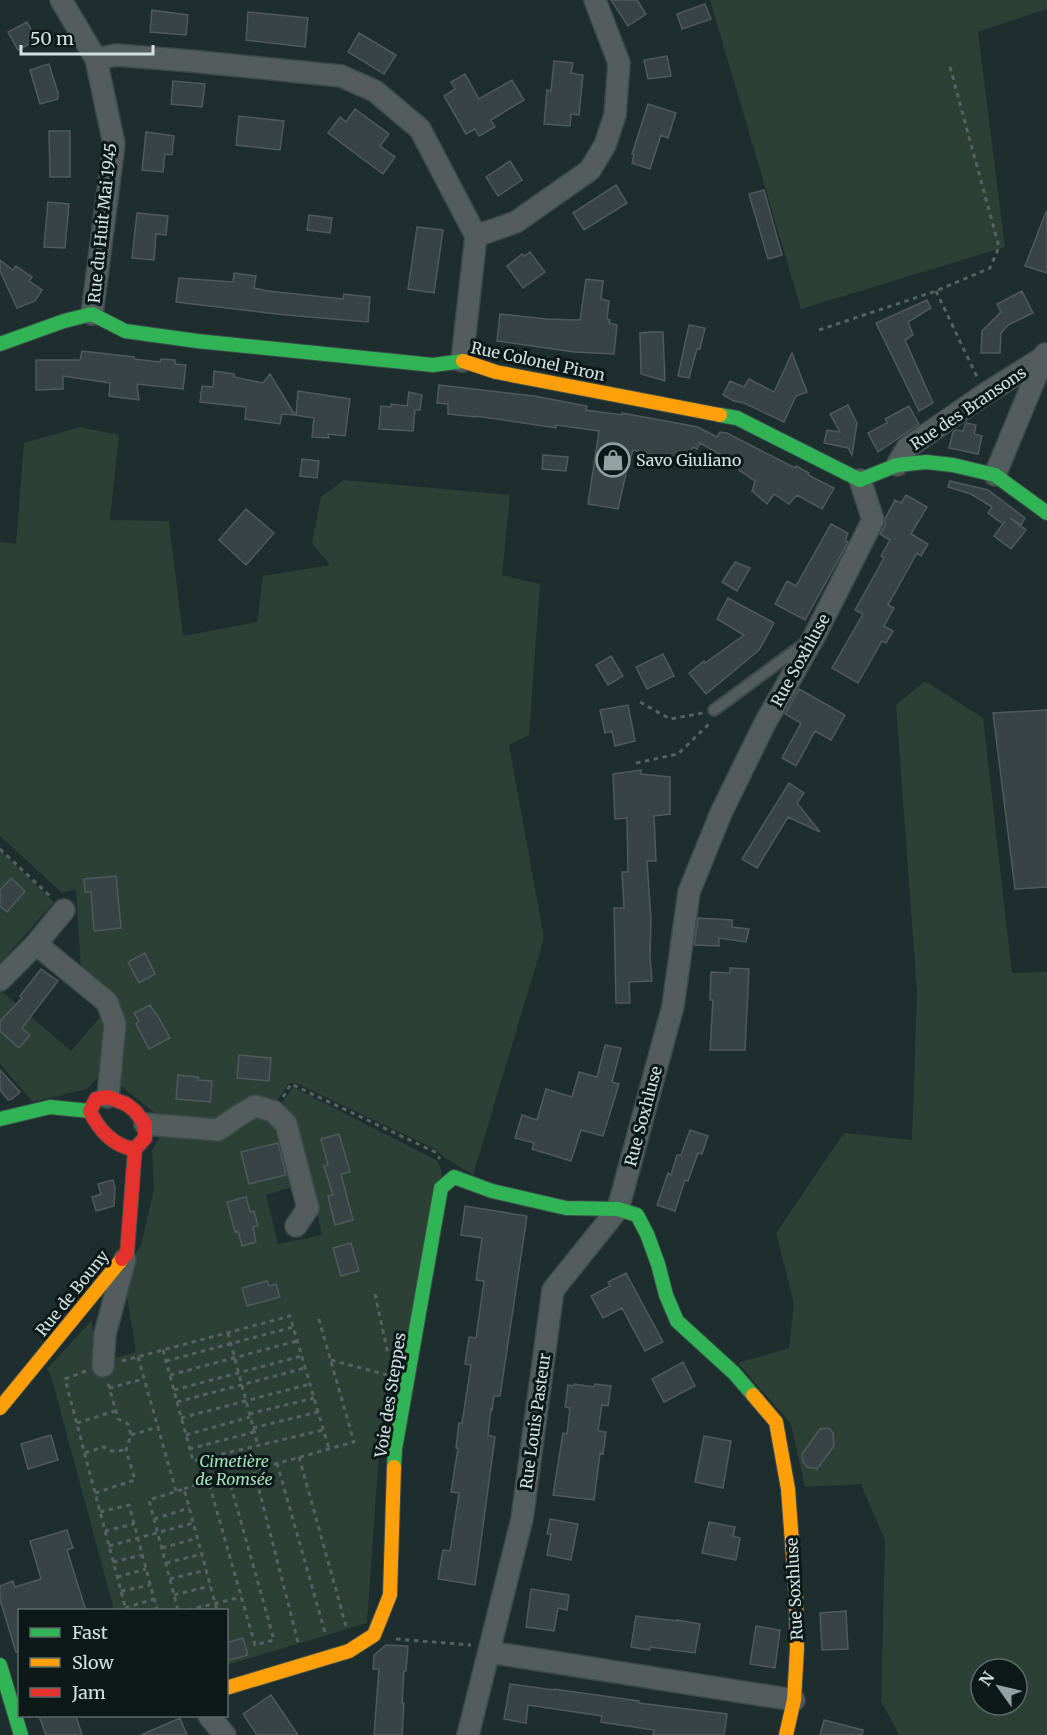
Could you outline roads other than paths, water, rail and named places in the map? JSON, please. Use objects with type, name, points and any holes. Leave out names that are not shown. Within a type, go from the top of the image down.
[{"type":"street","name":"Rue du Huit Mai 1945","points":[[61,0],[96,59],[114,144],[92,314]]},
{"type":"street","points":[[476,236],[516,222],[590,170],[605,145],[615,115],[619,63],[595,0]]},
{"type":"street","points":[[96,59],[116,55],[341,76],[375,91],[420,129],[476,236],[462,361]]},
{"type":"street","points":[[0,344],[64,321],[92,314]]},
{"type":"street","name":"Rue Colonel Piron","points":[[92,314],[125,331],[197,341],[433,365],[462,361],[496,372],[737,418],[860,480]]},
{"type":"street","points":[[995,475],[1046,353]]},
{"type":"street","name":"Rue des Bransons","points":[[897,465],[907,448],[1046,353]]},
{"type":"street","points":[[860,480],[897,465],[926,462],[953,465],[995,475],[1047,513]]},
{"type":"street","name":"Rue Soxhluse","points":[[786,1735],[794,1700],[797,1648],[796,1597],[788,1489],[776,1422],[734,1373],[678,1321],[666,1295],[648,1234],[637,1215],[618,1209],[673,1006],[689,892],[721,813],[765,723],[814,637],[873,520],[860,480]]},
{"type":"street","points":[[0,980],[36,944],[64,910]]},
{"type":"street","points":[[36,944],[107,1002],[115,1024],[108,1097]]},
{"type":"street","points":[[135,1149],[111,1140],[94,1124],[90,1111],[96,1099],[108,1097],[126,1104],[145,1124],[218,1131],[255,1106],[273,1111],[286,1124],[308,1208],[296,1226]]},
{"type":"street","points":[[0,1119],[50,1107],[90,1111]]},
{"type":"street","name":"Rue de Bouny","points":[[0,1408],[127,1253],[135,1149],[145,1138],[145,1124]]},
{"type":"street","name":"Voie des Steppes","points":[[228,1687],[349,1650],[374,1635],[390,1595],[395,1449],[441,1188],[454,1177],[492,1191],[567,1209],[618,1209]]},
{"type":"street","name":"Rue Louis Pasteur","points":[[468,1735],[522,1519],[553,1290],[618,1209]]},
{"type":"street","points":[[103,1366],[105,1335],[127,1253]]},
{"type":"street","points":[[490,1649],[794,1700]]},
{"type":"street","points":[[8,1672],[21,1735]]},
{"type":"street","points":[[210,1717],[225,1735]]},
{"type":"lane","points":[[714,710],[814,637]]},
{"type":"place","name":"Savo Giuliano","points":[[613,460]]},
{"type":"park label","name":"Cimetière de Romsée","points":[[234,1470]]}]
